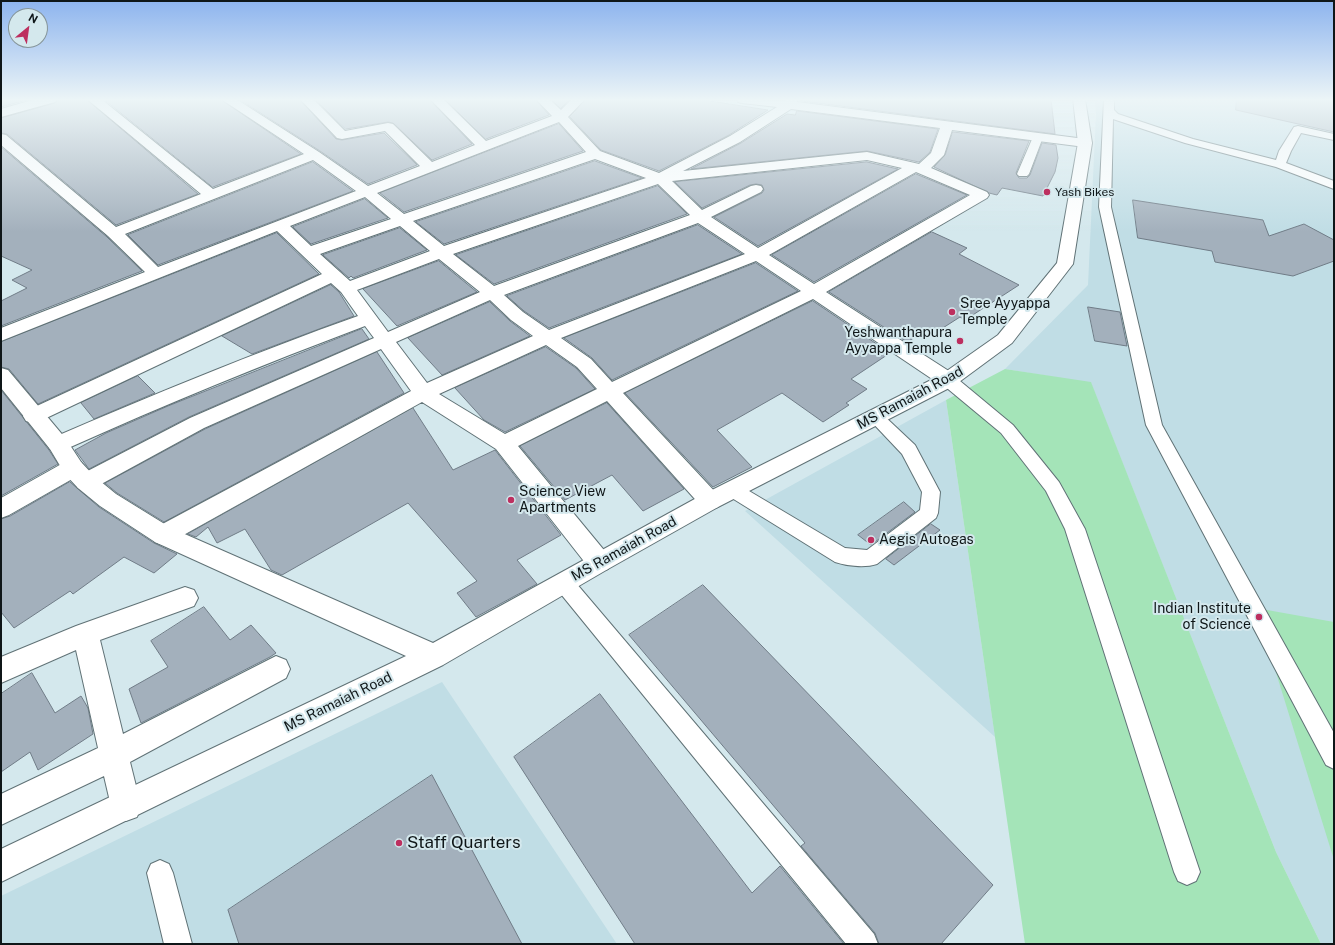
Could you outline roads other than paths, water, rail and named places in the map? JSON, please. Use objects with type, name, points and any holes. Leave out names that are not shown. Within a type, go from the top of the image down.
[{"type":"street","points":[[147,143],[211,195]]},
{"type":"street","points":[[296,143],[366,191],[492,292],[517,316],[584,363],[710,501]]},
{"type":"street","points":[[404,143],[430,168]]},
{"type":"street","points":[[481,143],[485,147]]},
{"type":"street","points":[[1,335],[366,191],[495,143]]},
{"type":"street","points":[[585,143],[595,154],[660,178],[700,217],[948,380]]},
{"type":"street","points":[[33,416],[340,282],[442,252],[660,178],[727,143]]},
{"type":"street","points":[[163,535],[423,393],[547,337],[758,255],[918,168],[937,155],[941,143]]},
{"type":"street","name":"MS Ramaiah Road","points":[[1,866],[434,656],[563,582],[710,501],[948,380],[1005,340],[1065,264],[1085,143]]},
{"type":"street","points":[[5,145],[114,233],[154,274]]},
{"type":"street","points":[[309,252],[595,154]]},
{"type":"street","points":[[114,233],[314,155]]},
{"type":"street","points":[[504,444],[610,390],[813,292],[982,195],[918,168],[867,156],[660,178]]},
{"type":"street","points":[[1,509],[492,292],[700,217],[756,189]]},
{"type":"street","points":[[279,225],[340,282],[369,318],[423,393],[504,444],[599,562]]},
{"type":"street","points":[[58,444],[268,354],[369,318]]},
{"type":"street","points":[[1,375],[33,416],[58,444],[79,475],[108,500],[163,535],[434,656]]},
{"type":"street","points":[[1,670],[86,634],[185,598]]},
{"type":"street","points":[[86,634],[126,806]]},
{"type":"street","points":[[1,810],[114,755],[276,669]]},
{"type":"lane","points":[[1023,174],[1036,143]]},
{"type":"lane","points":[[1108,143],[1105,207],[1154,425],[1334,758]]},
{"type":"lane","points":[[1197,143],[1280,165],[1334,185]]},
{"type":"lane","points":[[1280,165],[1290,143]]},
{"type":"lane","points":[[948,380],[1007,429],[1053,487],[1075,529],[1187,872]]},
{"type":"lane","points":[[733,490],[842,556],[870,558],[929,513],[931,492],[909,450],[875,417]]},
{"type":"lane","points":[[563,582],[864,944]]},
{"type":"lane","points":[[160,873],[178,944]]},
{"type":"place","name":"Yash Bikes","points":[[1047,192]]},
{"type":"place","name":"Sree Ayyappa Temple","points":[[952,312]]},
{"type":"place","name":"Yeshwanthapura Ayyappa Temple","points":[[960,341]]},
{"type":"place","name":"Science View Apartments","points":[[511,500]]},
{"type":"place","name":"Aegis Autogas","points":[[871,540]]},
{"type":"place","name":"Indian Institute of Science","points":[[1259,617]]},
{"type":"place","name":"Staff Quarters","points":[[399,843]]}]
